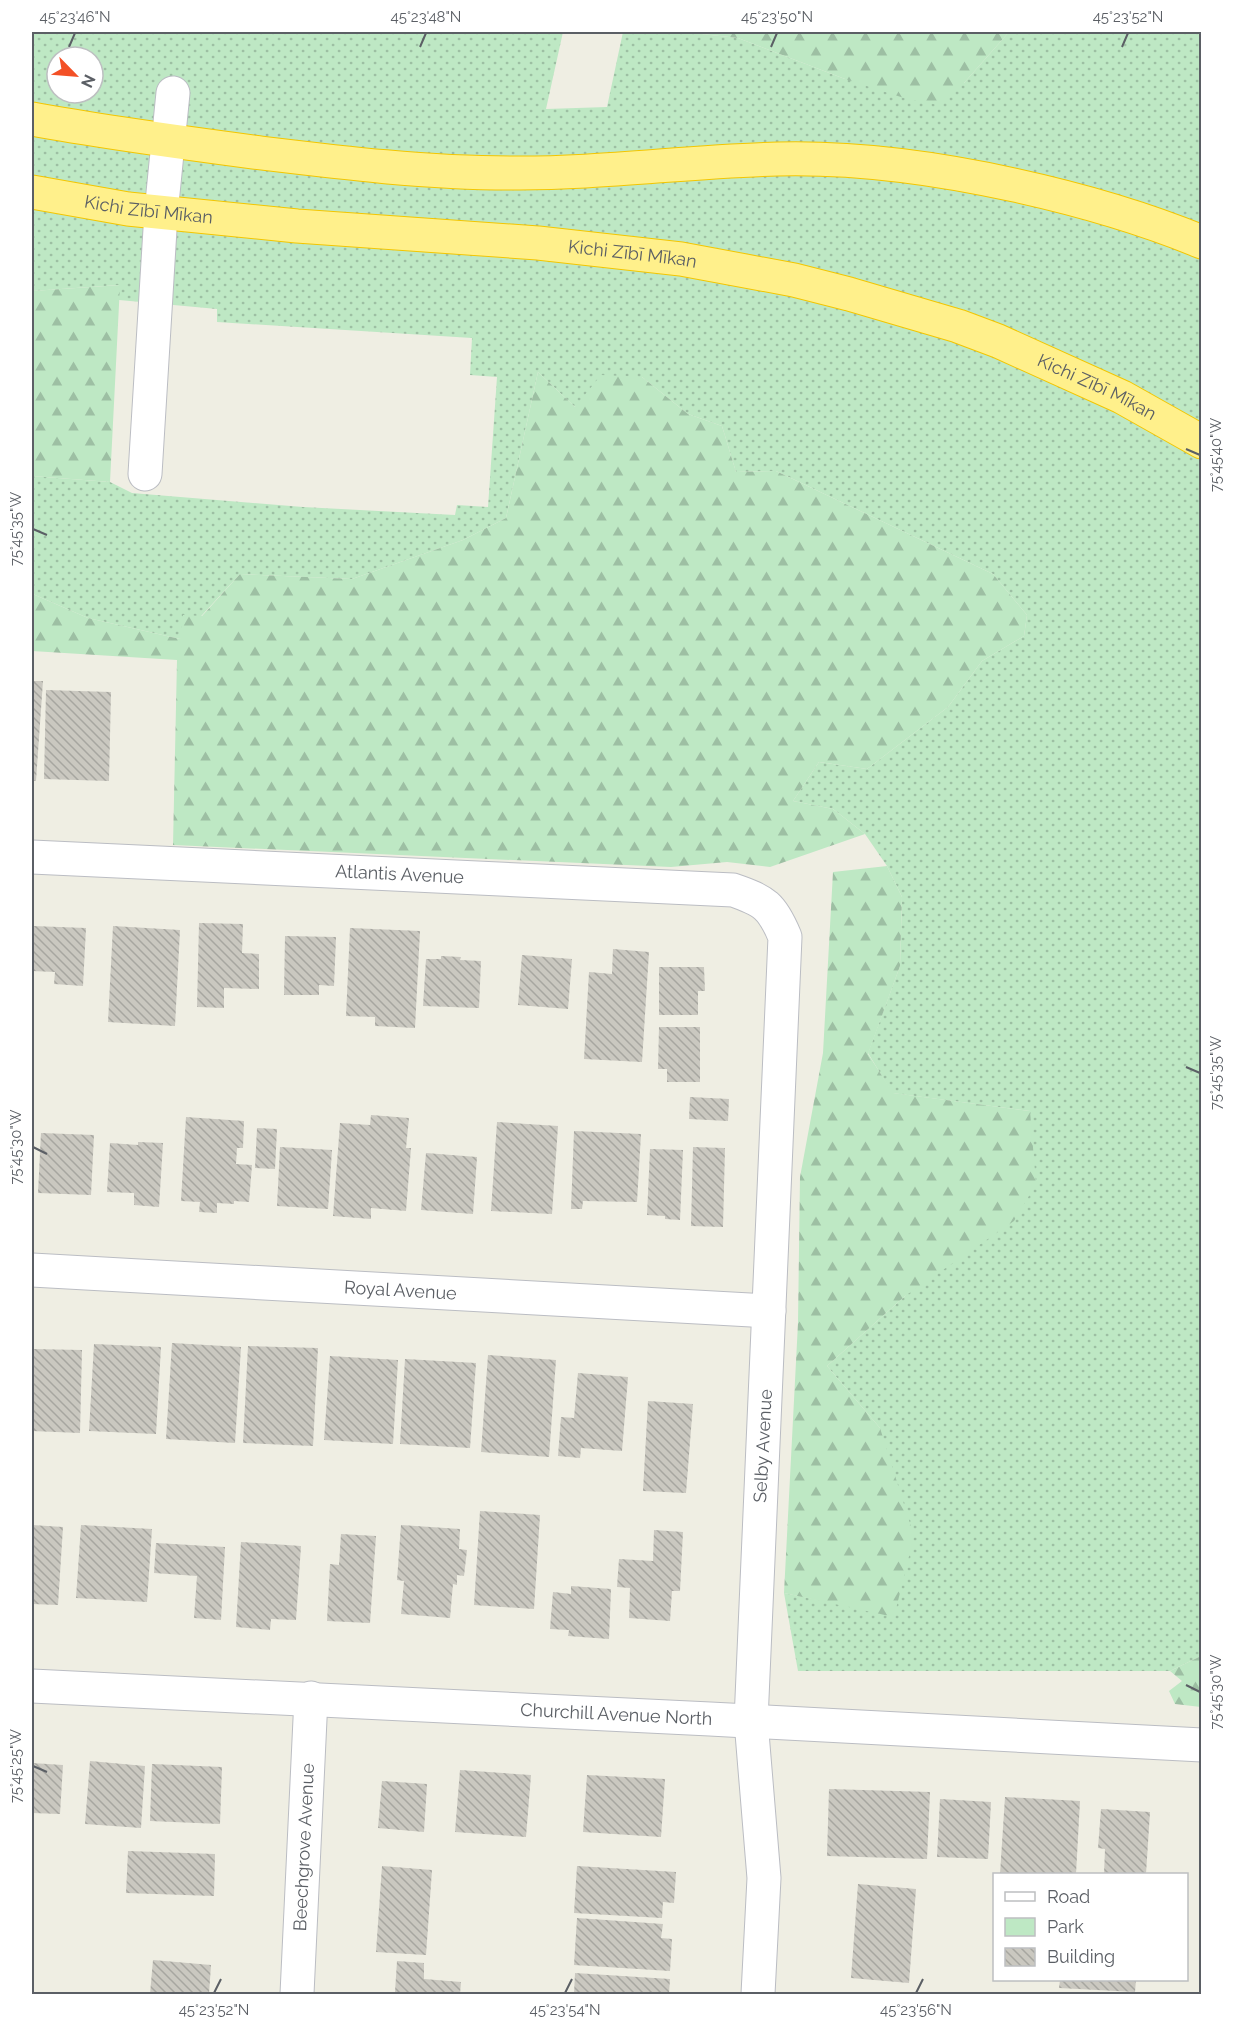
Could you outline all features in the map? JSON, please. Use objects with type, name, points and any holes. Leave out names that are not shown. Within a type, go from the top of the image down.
[{"type":"highway","points":[[32,119],[288,156],[454,172],[566,173],[779,159],[827,159],[920,167],[1064,196],[1126,214],[1202,242]]},
{"type":"highway","name":"Kichi Zībī Mīkan","points":[[32,192],[161,213],[297,226],[538,243],[681,259],[794,280],[958,326],[998,341],[1122,397],[1202,442]]},
{"type":"street","points":[[145,474],[161,213],[173,93]]},
{"type":"street","name":"Atlantis Avenue","points":[[32,857],[733,890],[754,897],[765,904]]},
{"type":"street","name":"Selby Avenue","points":[[758,1995],[764,1878],[751,1721],[785,937],[776,915],[765,904]]},
{"type":"street","name":"Royal Avenue","points":[[32,1270],[769,1311]]},
{"type":"street","name":"Churchill Avenue North","points":[[32,1686],[311,1698],[1202,1745]]},
{"type":"street","name":"Beechgrove Avenue","points":[[297,1995],[311,1698]]},
{"type":"green space","points":[[32,32],[563,32],[546,109],[607,107],[623,32],[683,32],[738,38],[845,79],[964,83],[1009,32],[1201,32],[1201,1656],[1170,1671],[798,1671],[784,1593],[824,1601],[880,1428],[827,1366],[905,1296],[1030,1111],[892,1093],[868,1053],[900,966],[902,897],[887,866],[865,834],[833,809],[793,801],[819,762],[867,769],[948,707],[982,661],[1024,636],[1027,615],[993,574],[776,471],[736,472],[722,426],[688,414],[642,377],[575,407],[538,372],[506,518],[463,540],[352,579],[240,574],[180,639],[88,618],[35,595],[32,591],[32,476],[110,482],[132,493],[303,507],[455,515],[457,505],[488,507],[497,377],[470,375],[472,338],[217,322],[217,309],[119,300],[119,285],[32,291]]},
{"type":"green space","points":[[683,32],[1009,32],[964,83],[938,105],[904,98],[845,79],[738,38]]},
{"type":"green space","points":[[120,285],[110,482],[32,476],[32,291]]},
{"type":"green space","points":[[538,372],[575,407],[601,375],[642,377],[688,414],[722,426],[736,472],[776,471],[993,574],[1027,615],[1024,636],[982,661],[948,707],[867,769],[819,762],[793,801],[833,809],[865,834],[770,867],[727,862],[671,867],[173,845],[177,660],[32,651],[32,591],[35,595],[88,618],[180,639],[183,615],[202,616],[240,574],[352,579],[463,540],[506,518]]},
{"type":"green space","points":[[887,866],[902,897],[900,966],[868,1054],[893,1093],[1030,1111],[1036,1184],[1014,1221],[905,1296],[827,1366],[880,1428],[914,1536],[894,1617],[784,1593],[798,1323],[800,1177],[823,1053],[833,872]]},
{"type":"green space","points":[[1201,1656],[1201,1707],[1175,1704],[1169,1691],[1182,1681],[1170,1671]]},
{"type":"building","points":[[32,681],[43,681],[36,781],[32,781]]},
{"type":"building","points":[[46,690],[111,692],[109,781],[44,779]]},
{"type":"building","points":[[199,923],[243,924],[242,953],[259,954],[259,989],[224,988],[224,1008],[197,1007]]},
{"type":"building","points":[[33,926],[86,928],[83,986],[54,984],[55,972],[32,971]]},
{"type":"building","points":[[113,926],[180,930],[175,1026],[108,1022]]},
{"type":"building","points":[[350,928],[420,931],[415,1028],[375,1026],[375,1017],[346,1016]]},
{"type":"building","points":[[285,936],[336,937],[334,986],[319,985],[319,995],[284,995]]},
{"type":"building","points":[[613,949],[649,952],[642,1062],[584,1059],[589,972],[612,974]]},
{"type":"building","points":[[522,955],[572,959],[568,1009],[518,1005]]},
{"type":"building","points":[[441,956],[481,961],[479,1008],[423,1006],[426,959],[441,959]]},
{"type":"building","points":[[659,967],[704,967],[705,991],[698,991],[698,1015],[659,1015]]},
{"type":"building","points":[[659,1027],[700,1027],[700,1082],[667,1082],[667,1069],[658,1069]]},
{"type":"building","points":[[690,1097],[729,1099],[728,1121],[689,1119]]},
{"type":"building","points":[[371,1115],[409,1118],[406,1148],[411,1148],[406,1211],[371,1208],[371,1219],[333,1216],[340,1123],[370,1125]]},
{"type":"building","points":[[186,1117],[244,1121],[243,1148],[237,1148],[236,1164],[252,1165],[249,1202],[217,1203],[217,1213],[199,1212],[200,1202],[181,1201]]},
{"type":"building","points":[[497,1122],[558,1126],[552,1214],[491,1211]]},
{"type":"building","points":[[257,1128],[277,1129],[275,1169],[255,1168]]},
{"type":"building","points":[[574,1131],[641,1134],[637,1202],[583,1201],[582,1209],[571,1209]]},
{"type":"building","points":[[41,1133],[94,1135],[91,1195],[38,1193]]},
{"type":"building","points":[[138,1142],[163,1143],[159,1207],[134,1205],[134,1193],[107,1192],[110,1143],[138,1145]]},
{"type":"building","points":[[280,1147],[332,1150],[328,1209],[277,1206]]},
{"type":"building","points":[[693,1147],[725,1148],[723,1227],[691,1226]]},
{"type":"building","points":[[650,1149],[683,1150],[680,1220],[647,1215]]},
{"type":"building","points":[[426,1153],[477,1157],[473,1214],[421,1210]]},
{"type":"building","points":[[172,1343],[241,1347],[235,1443],[166,1439]]},
{"type":"building","points":[[94,1344],[161,1347],[156,1434],[89,1431]]},
{"type":"building","points":[[248,1346],[318,1348],[313,1446],[243,1443]]},
{"type":"building","points":[[32,1349],[82,1350],[80,1433],[32,1431]]},
{"type":"building","points":[[488,1355],[556,1360],[549,1457],[481,1452]]},
{"type":"building","points":[[330,1356],[398,1360],[393,1444],[324,1440]]},
{"type":"building","points":[[405,1359],[476,1363],[470,1448],[400,1444]]},
{"type":"building","points":[[578,1373],[628,1377],[622,1451],[581,1448],[580,1458],[558,1456],[561,1417],[574,1418]]},
{"type":"building","points":[[648,1401],[693,1404],[686,1493],[643,1491]]},
{"type":"building","points":[[480,1511],[540,1515],[534,1609],[474,1605]]},
{"type":"building","points":[[32,1525],[63,1527],[58,1605],[32,1604]]},
{"type":"building","points":[[81,1525],[152,1529],[147,1602],[76,1598]]},
{"type":"building","points":[[401,1525],[460,1529],[459,1549],[467,1550],[464,1576],[457,1575],[457,1585],[453,1584],[450,1618],[401,1614],[404,1581],[397,1580]]},
{"type":"building","points":[[654,1530],[683,1532],[680,1591],[672,1591],[670,1621],[629,1618],[630,1588],[617,1587],[619,1559],[653,1561]]},
{"type":"building","points":[[341,1534],[376,1536],[370,1623],[327,1621],[330,1564],[339,1565]]},
{"type":"building","points":[[241,1542],[301,1546],[296,1620],[271,1619],[270,1630],[236,1627]]},
{"type":"building","points":[[156,1543],[225,1547],[221,1620],[194,1618],[197,1576],[154,1573]]},
{"type":"building","points":[[571,1586],[611,1589],[609,1639],[568,1636],[569,1630],[550,1629],[553,1592],[571,1594]]},
{"type":"building","points":[[90,1761],[145,1766],[141,1828],[85,1824]]},
{"type":"building","points":[[32,1763],[63,1765],[60,1814],[32,1813]]},
{"type":"building","points":[[152,1764],[222,1767],[220,1824],[150,1821]]},
{"type":"building","points":[[460,1770],[531,1775],[526,1837],[455,1832]]},
{"type":"building","points":[[587,1775],[665,1779],[661,1837],[583,1832]]},
{"type":"building","points":[[382,1781],[427,1784],[424,1832],[378,1828]]},
{"type":"building","points":[[829,1789],[930,1792],[927,1859],[827,1856]]},
{"type":"building","points":[[1005,1797],[1080,1801],[1076,1873],[1000,1873]]},
{"type":"building","points":[[940,1799],[991,1802],[988,1859],[937,1857]]},
{"type":"building","points":[[1101,1809],[1150,1812],[1146,1873],[1104,1873],[1105,1849],[1098,1848]]},
{"type":"building","points":[[128,1851],[215,1854],[214,1896],[126,1893]]},
{"type":"building","points":[[382,1866],[432,1870],[426,1955],[376,1952]]},
{"type":"building","points":[[577,1866],[676,1872],[674,1903],[663,1902],[662,1918],[574,1913]]},
{"type":"building","points":[[858,1884],[916,1889],[909,1983],[851,1978]]},
{"type":"building","points":[[577,1918],[663,1924],[661,1938],[672,1939],[670,1971],[574,1965]]},
{"type":"building","points":[[153,1960],[211,1965],[209,1994],[150,1994]]},
{"type":"building","points":[[397,1961],[424,1963],[424,1979],[461,1982],[460,1994],[386,1994],[386,1992],[395,1992]]},
{"type":"building","points":[[575,1973],[670,1979],[669,1994],[574,1994]]},
{"type":"building","points":[[1060,1981],[1136,1981],[1135,1992],[1059,1988]]}]
